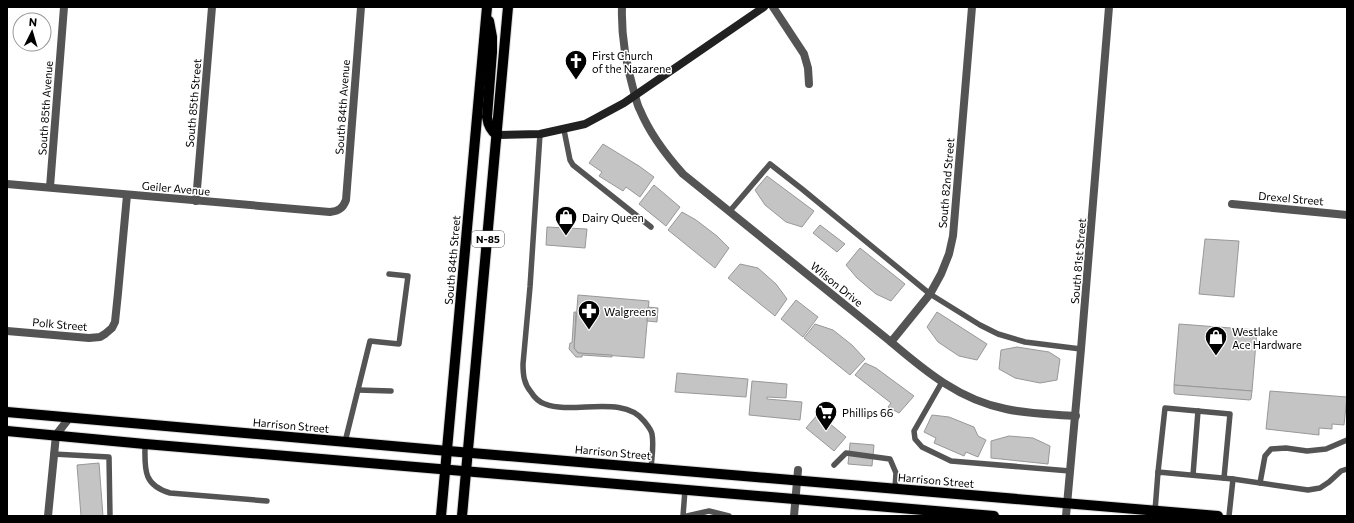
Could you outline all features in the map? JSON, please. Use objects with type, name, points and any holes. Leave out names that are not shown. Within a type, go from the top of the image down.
[{"type":"main road","name":"N-85","points":[[462,516],[508,7]]},
{"type":"main road","points":[[487,9],[492,37],[487,117],[488,124],[497,135]]},
{"type":"main road","name":"South 84th Street","points":[[441,516],[487,9]]},
{"type":"main road","name":"Harrison Street","points":[[7,412],[1218,516]]},
{"type":"main road","points":[[7,431],[796,499],[945,514],[994,516]]},
{"type":"street","name":"South 85th Avenue","points":[[50,188],[64,7]]},
{"type":"street","name":"South 85th Street","points":[[196,201],[212,7]]},
{"type":"street","name":"South 84th Avenue","points":[[342,208],[346,200],[361,7]]},
{"type":"street","name":"Wilson Drive","points":[[622,7],[623,40],[628,72],[639,110],[667,156],[683,174],[912,360],[942,382],[967,396],[1004,409],[1076,416]]},
{"type":"street","points":[[497,135],[540,134],[564,130],[585,124],[635,95],[764,7]]},
{"type":"street","points":[[773,7],[804,54],[808,68],[809,84]]},
{"type":"street","name":"South 82nd Street","points":[[891,342],[930,294],[941,274],[949,254],[953,236],[972,7]]},
{"type":"street","name":"South 81st Street","points":[[1066,516],[1076,416],[1110,7]]},
{"type":"street","name":"Geiler Avenue","points":[[7,184],[330,212],[337,211],[342,208]]},
{"type":"street","name":"Polk Street","points":[[7,331],[89,338],[100,337],[110,330],[114,322],[118,293],[127,195]]},
{"type":"street","name":"Drexel Street","points":[[1232,204],[1347,215]]},
{"type":"street","points":[[48,516],[56,435],[70,417]]},
{"type":"street","points":[[794,516],[798,470]]},
{"type":"lane","points":[[564,130],[570,160],[573,165],[651,227]]},
{"type":"lane","points":[[540,134],[530,287],[523,364],[524,379],[526,385],[535,397],[544,404],[556,407],[612,407],[626,409],[638,415],[652,433],[653,443],[651,468]]},
{"type":"lane","points":[[729,212],[770,164],[930,294],[980,326],[998,334],[1025,342],[1081,349]]},
{"type":"lane","points":[[345,442],[370,341],[399,344],[408,276],[389,274]]},
{"type":"lane","points":[[942,382],[914,431],[915,439],[922,447],[951,461],[1070,472]]},
{"type":"lane","points":[[358,390],[391,391]]},
{"type":"lane","points":[[1154,511],[1165,408],[1230,414],[1224,478]]},
{"type":"lane","points":[[1193,475],[1198,411]]},
{"type":"lane","points":[[1260,483],[1265,456],[1271,449],[1286,448],[1307,451],[1326,449],[1347,440]]},
{"type":"lane","points":[[145,444],[146,475],[152,484],[160,490],[170,493],[267,501]]},
{"type":"lane","points":[[834,465],[846,453],[890,459],[896,473],[895,488]]},
{"type":"lane","points":[[53,454],[109,457],[110,516]]},
{"type":"lane","points":[[1158,472],[1233,479],[1308,490],[1320,488],[1347,469]]},
{"type":"lane","points":[[1229,516],[1233,479]]},
{"type":"lane","points":[[683,516],[685,490]]},
{"type":"lane","points":[[687,516],[709,511],[730,516]]},
{"type":"building","points":[[603,144],[654,177],[640,197],[626,187],[623,191],[599,176],[602,172],[589,163]]},
{"type":"building","points":[[767,176],[814,211],[802,227],[786,222],[765,205],[755,190]]},
{"type":"building","points":[[654,185],[680,207],[666,226],[639,204]]},
{"type":"building","points":[[682,212],[696,220],[717,236],[729,248],[715,268],[668,230]]},
{"type":"building","points":[[820,225],[845,244],[837,252],[813,233]]},
{"type":"building","name":"Dairy Queen","points":[[547,227],[587,229],[585,248],[546,245]]},
{"type":"building","points":[[1205,239],[1239,241],[1234,297],[1199,294]]},
{"type":"building","points":[[860,248],[905,284],[891,301],[876,294],[857,278],[846,265]]},
{"type":"building","points":[[740,264],[758,268],[776,284],[787,299],[775,316],[728,278]]},
{"type":"building","name":"Walgreens","points":[[578,295],[649,301],[644,358],[578,353],[574,348]]},
{"type":"building","points":[[796,300],[818,317],[803,337],[781,319]]},
{"type":"building","points":[[648,307],[658,308],[657,322],[647,321]]},
{"type":"building","points":[[574,312],[576,312],[574,348],[578,353],[612,355],[612,357],[582,355],[582,357],[576,357],[569,349],[570,343],[572,343]]},
{"type":"building","points":[[937,312],[987,344],[977,360],[959,356],[938,342],[927,327]]},
{"type":"building","points":[[815,324],[833,330],[852,345],[865,359],[850,375],[804,338]]},
{"type":"building","name":"Westlake Ace Hardware","points":[[1179,324],[1257,330],[1252,391],[1174,385]]},
{"type":"building","points":[[1017,347],[1049,352],[1060,359],[1057,380],[1040,383],[1015,378],[999,369],[1001,350]]},
{"type":"building","points":[[865,363],[876,368],[914,396],[899,413],[888,407],[891,403],[855,375]]},
{"type":"building","points":[[677,373],[748,379],[746,397],[675,392]]},
{"type":"building","points":[[752,381],[787,384],[786,398],[767,397],[767,399],[802,402],[800,420],[749,415]]},
{"type":"building","points":[[1174,385],[1252,391],[1251,399],[1175,394]]},
{"type":"building","points":[[1270,391],[1347,397],[1344,425],[1332,424],[1332,429],[1319,428],[1319,435],[1266,429]]},
{"type":"building","name":"Phillips 66","points":[[818,414],[846,437],[834,451],[806,428]]},
{"type":"building","points":[[932,415],[949,417],[974,427],[978,436],[986,440],[978,457],[966,452],[964,456],[934,443],[936,438],[924,432]]},
{"type":"building","points":[[1009,436],[1033,438],[1050,446],[1048,464],[991,458],[991,441]]},
{"type":"building","points":[[850,443],[874,445],[872,466],[848,464]]},
{"type":"building","points":[[99,463],[103,516],[81,516],[77,465]]},
{"type":"place","name":"First Church of the Nazarene","points":[[576,80]]},
{"type":"place","name":"Dairy Queen","points":[[566,236]]},
{"type":"place","name":"Walgreens","points":[[589,330]]},
{"type":"place","name":"Westlake Ace Hardware","points":[[1216,356]]},
{"type":"place","name":"Phillips 66","points":[[826,432]]}]
